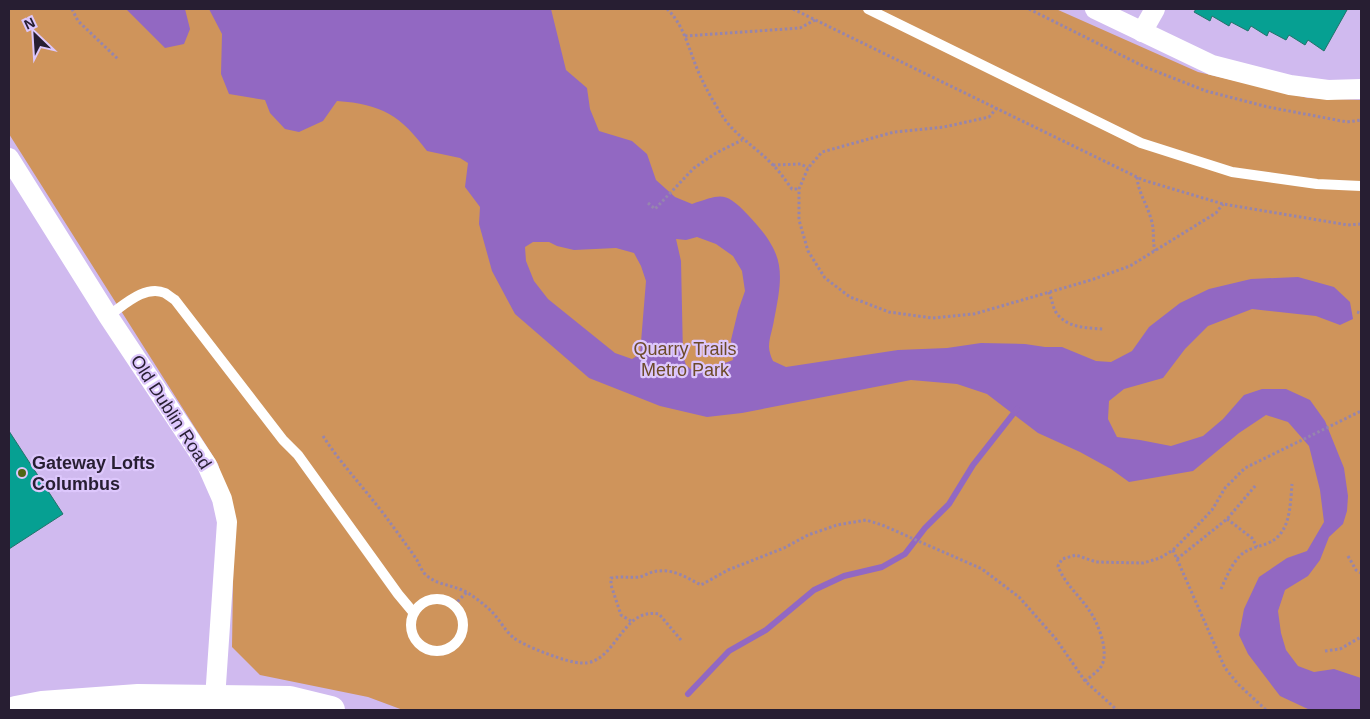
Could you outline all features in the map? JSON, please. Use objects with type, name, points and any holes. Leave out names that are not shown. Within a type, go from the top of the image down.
[{"type":"main road","points":[[16,710],[42,705],[138,698],[290,700],[331,710]]},
{"type":"street","points":[[1095,9],[1212,65],[1290,85],[1328,90],[1361,89]]},
{"type":"street","points":[[1142,32],[1155,9]]},
{"type":"street","name":"Old Dublin Road","points":[[9,158],[108,316],[207,465],[225,510],[228,522],[216,699]]},
{"type":"lane","points":[[868,9],[1141,143],[1232,172],[1317,184],[1361,186]]},
{"type":"lane","points":[[108,316],[140,294],[154,291],[164,293],[175,300],[283,440],[298,455],[413,612]]},
{"type":"lane","points":[[437,598],[446,600],[454,605],[460,613],[463,622],[459,640],[445,651],[427,650],[419,645],[413,638],[410,630],[410,621],[413,612],[419,605],[437,598]]},
{"type":"path","points":[[72,9],[78,21],[119,60]]},
{"type":"path","points":[[667,9],[685,36],[696,66],[724,119],[742,140],[773,165],[792,189],[799,189]]},
{"type":"path","points":[[793,9],[1137,177],[1223,204],[1348,225],[1361,224]]},
{"type":"path","points":[[685,36],[800,28],[815,20]]},
{"type":"path","points":[[997,108],[989,117],[944,127],[894,132],[822,152],[808,168],[799,189],[799,220],[808,251],[825,278],[850,297],[889,312],[932,318],[974,314],[1091,280],[1130,266],[1216,213],[1223,204]]},
{"type":"path","points":[[648,203],[655,209],[694,168],[716,153],[742,140]]},
{"type":"path","points":[[773,165],[801,164],[808,168]]},
{"type":"path","points":[[1137,177],[1138,187],[1152,220],[1155,251]]},
{"type":"path","points":[[1049,292],[1056,314],[1068,323],[1080,327],[1103,329]]},
{"type":"path","points":[[1085,680],[1100,668],[1104,660],[1104,648],[1099,628],[1091,611],[1061,575],[1058,566],[1062,559],[1076,555],[1096,562],[1143,563],[1160,558],[1173,550],[1212,510],[1225,488],[1245,468],[1360,412]]},
{"type":"path","points":[[322,436],[386,517],[424,572],[436,583],[452,586],[466,592],[492,611],[512,637],[528,646],[581,663],[596,660],[631,621],[649,612],[659,614],[681,640]]},
{"type":"path","points":[[1221,589],[1240,555],[1278,538],[1286,526],[1292,484]]},
{"type":"path","points":[[1177,559],[1227,519],[1256,485]]},
{"type":"path","points":[[1227,519],[1252,538],[1257,547]]},
{"type":"path","points":[[631,621],[621,615],[611,585],[611,578],[620,576],[638,577],[659,571],[680,575],[701,585],[728,570],[784,548],[808,536],[837,525],[866,520],[882,525],[982,569],[1020,596],[1056,639],[1085,680],[1117,710]]},
{"type":"path","points":[[1173,550],[1225,668],[1238,684],[1266,710]]},
{"type":"path","points":[[1348,556],[1356,570],[1361,573]]},
{"type":"path","points":[[454,605],[466,592]]},
{"type":"path","points":[[1325,651],[1340,649],[1361,637]]},
{"type":"green space","name":"Quarry Trails Metro Park","points":[[9,9],[1056,9],[1198,72],[1308,98],[1361,100],[1361,710],[403,710],[368,697],[260,675],[232,647],[234,521],[218,464],[9,134]]},
{"type":"shaded area","points":[[126,9],[185,9],[190,29],[184,44],[165,48]]},
{"type":"shaded area","points":[[209,9],[551,9],[566,70],[587,88],[590,109],[599,131],[632,141],[647,154],[656,180],[675,197],[692,204],[710,198],[728,198],[748,215],[769,241],[779,263],[780,275],[769,349],[773,361],[786,367],[898,350],[947,348],[981,343],[1062,347],[1096,361],[1111,362],[1132,351],[1149,327],[1180,303],[1209,289],[1251,279],[1298,277],[1334,287],[1350,302],[1353,319],[1340,325],[1316,316],[1252,309],[1208,326],[1185,349],[1163,378],[1124,389],[1109,401],[1108,419],[1117,437],[1171,446],[1203,436],[1223,419],[1244,395],[1262,389],[1286,389],[1310,400],[1325,421],[1344,468],[1348,496],[1347,511],[1343,524],[1329,537],[1320,560],[1308,576],[1285,590],[1278,611],[1281,633],[1286,650],[1298,666],[1314,672],[1334,669],[1361,678],[1361,710],[1310,710],[1280,696],[1248,654],[1239,635],[1244,609],[1259,577],[1287,558],[1307,551],[1324,522],[1320,490],[1309,446],[1288,422],[1266,415],[1239,433],[1193,471],[1129,482],[1111,469],[1080,452],[1038,433],[987,394],[957,384],[911,380],[742,413],[707,417],[660,406],[589,378],[515,314],[492,271],[479,224],[480,207],[465,187],[468,163],[460,158],[427,151],[418,139],[399,121],[389,114],[366,105],[337,101],[323,121],[299,132],[285,129],[270,113],[265,100],[229,94],[221,74],[222,34]],"holes":[[[697,237],[716,244],[733,256],[742,271],[745,291],[731,340],[733,360],[706,370],[694,372],[686,365],[683,356],[681,261],[676,239],[686,240]],[[533,242],[549,242],[574,250],[616,248],[634,253],[646,281],[640,354],[632,359],[615,353],[548,299],[534,281],[526,261],[525,247]]]},
{"type":"building","points":[[1196,9],[1347,10],[1324,51],[1308,40],[1305,45],[1289,35],[1286,40],[1269,31],[1267,36],[1251,26],[1248,31],[1231,22],[1229,26],[1212,16],[1210,21],[1194,12]]},
{"type":"building","name":"Gateway Lofts Columbus","points":[[9,431],[63,514],[9,549]]},
{"type":"waterway","points":[[688,694],[729,651],[766,630],[814,590],[844,576],[882,567],[905,554],[925,528],[949,504],[973,465],[1017,409]]},
{"type":"place","name":"Gateway Lofts Columbus","points":[[22,473]]}]
